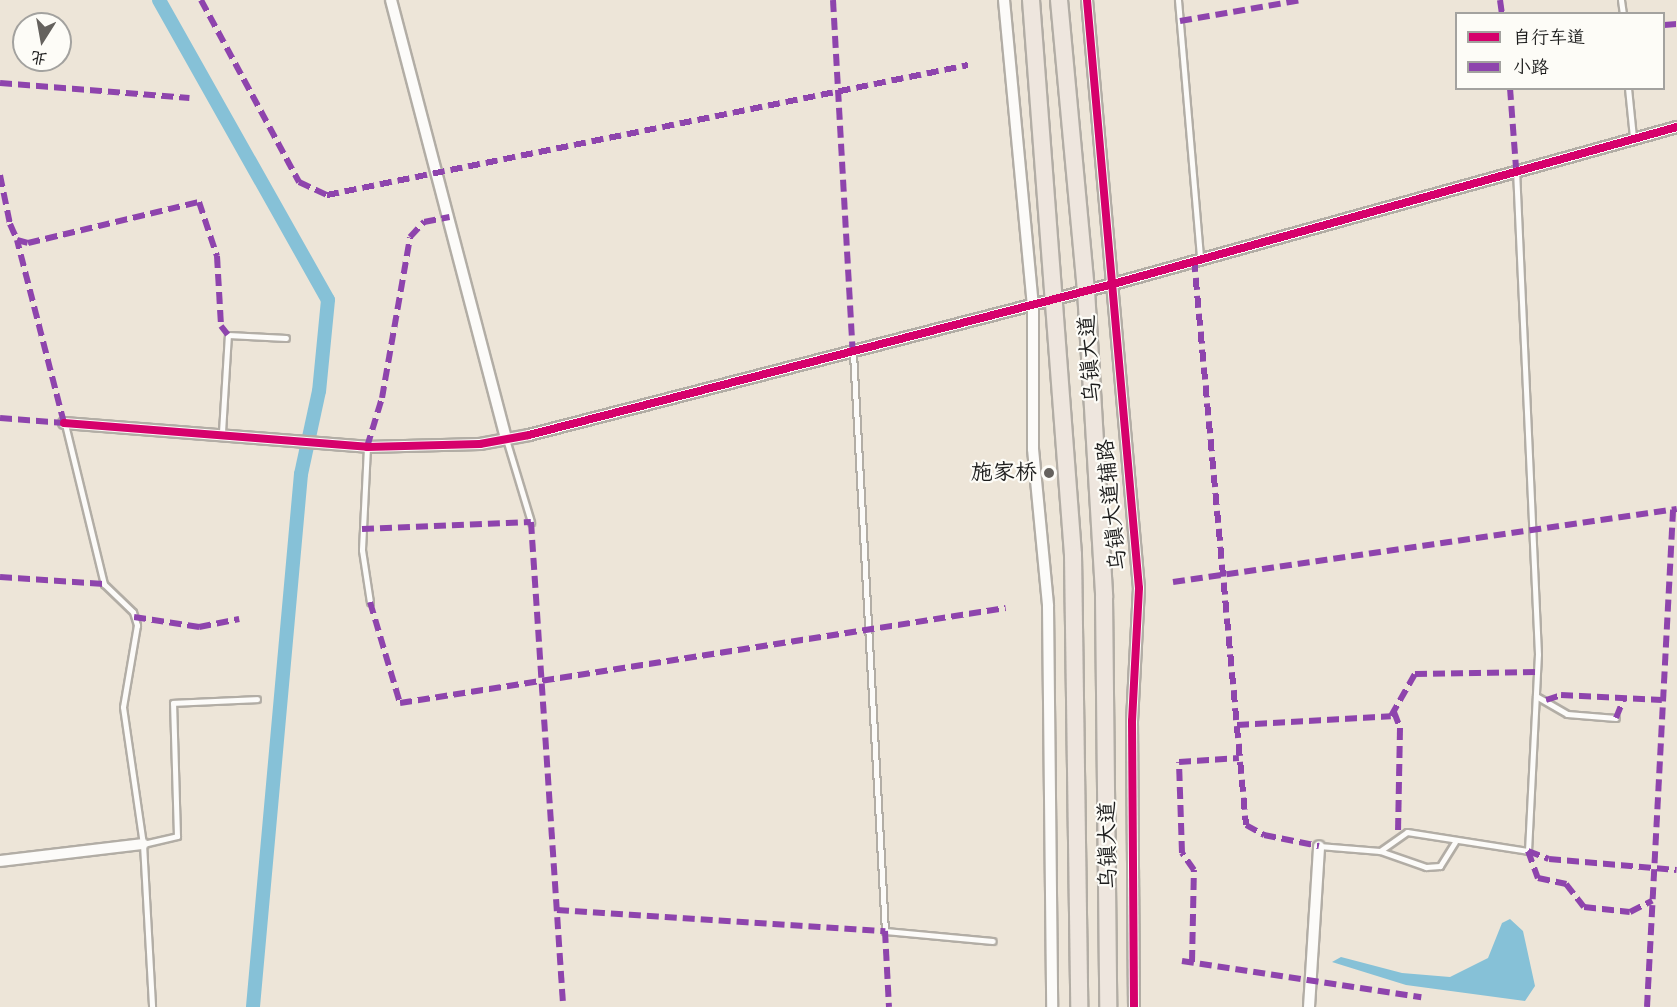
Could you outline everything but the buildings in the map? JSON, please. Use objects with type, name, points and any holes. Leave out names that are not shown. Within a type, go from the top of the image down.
[{"type":"main road","name":"乌镇大道","points":[[1031,0],[1057,299],[1074,591],[1079,1007]]},
{"type":"main road","name":"乌镇大道","points":[[1059,0],[1086,290],[1104,597],[1108,1007]]},
{"type":"street","points":[[391,0],[506,439]]},
{"type":"street","points":[[1004,0],[1033,305],[1033,449],[1048,606],[1052,1007]]},
{"type":"street","name":"乌镇大道辅路","points":[[1087,0],[1140,599],[1132,721],[1134,1007]]},
{"type":"street","points":[[64,423],[222,432],[367,447],[506,439],[853,353],[1057,299],[1516,168],[1677,127]]},
{"type":"street","points":[[0,861],[143,844]]},
{"type":"street","points":[[1309,1007],[1319,846]]},
{"type":"lane","points":[[1178,0],[1200,258]]},
{"type":"lane","points":[[1628,90],[1633,137]]},
{"type":"lane","points":[[1380,851],[1407,832],[1455,842],[1527,851],[1536,696],[1516,168]]},
{"type":"lane","points":[[222,432],[228,335],[286,338]]},
{"type":"lane","points":[[853,353],[885,931],[993,941]]},
{"type":"lane","points":[[64,423],[104,584],[133,612],[137,625],[123,707],[143,844],[152,1007]]},
{"type":"lane","points":[[506,439],[531,522]]},
{"type":"lane","points":[[367,447],[362,550],[370,602]]},
{"type":"lane","points":[[1536,696],[1567,714],[1616,717]]},
{"type":"lane","points":[[143,844],[177,836],[173,704],[257,699]]},
{"type":"lane","points":[[1319,846],[1380,851],[1426,867],[1440,866],[1455,842]]},
{"type":"water","points":[[1510,919],[1523,931],[1535,986],[1525,1001],[1406,985],[1332,962],[1341,957],[1402,973],[1450,977],[1488,958],[1502,923]]},
{"type":"waterway","points":[[159,0],[328,300],[319,391],[301,474],[253,1007]]},
{"type":"marked path","points":[[201,0],[299,182],[327,195],[968,65]]},
{"type":"marked path","points":[[833,0],[853,353]]},
{"type":"marked path","points":[[1180,21],[1301,0]]},
{"type":"marked path","points":[[1500,0],[1502,12]]},
{"type":"marked path","points":[[1665,25],[1677,24]]},
{"type":"marked path","points":[[0,83],[189,98]]},
{"type":"marked path","points":[[1510,90],[1516,168]]},
{"type":"marked path","points":[[0,175],[10,224],[17,240],[28,243],[199,202],[217,256],[221,326],[228,335]]},
{"type":"marked path","points":[[367,447],[382,398],[410,237],[424,222],[450,217]]},
{"type":"marked path","points":[[0,418],[64,423],[17,240]]},
{"type":"marked path","points":[[1194,260],[1246,825],[1264,835],[1319,846]]},
{"type":"marked path","points":[[1173,582],[1677,509]]},
{"type":"marked path","points":[[1647,1007],[1673,510]]},
{"type":"marked path","points":[[362,529],[531,522],[563,1007]]},
{"type":"marked path","points":[[0,577],[104,584]]},
{"type":"marked path","points":[[370,602],[400,703],[1006,608]]},
{"type":"marked path","points":[[134,617],[199,627],[239,619]]},
{"type":"marked path","points":[[1237,725],[1391,716],[1415,674],[1537,672]]},
{"type":"marked path","points":[[1546,700],[1561,695],[1662,700]]},
{"type":"marked path","points":[[1616,718],[1624,698]]},
{"type":"marked path","points":[[1394,712],[1400,728],[1398,833]]},
{"type":"marked path","points":[[1192,962],[1194,870],[1182,853],[1179,762],[1239,758]]},
{"type":"marked path","points":[[1528,851],[1538,878],[1566,884],[1584,907],[1630,912],[1652,901]]},
{"type":"marked path","points":[[1528,851],[1549,859],[1677,870]]},
{"type":"marked path","points":[[557,910],[885,931],[889,1007]]},
{"type":"marked path","points":[[1182,961],[1421,997]]},
{"type":"cycle path","points":[[1087,0],[1139,588],[1132,721],[1134,1007]]},
{"type":"cycle path","points":[[64,423],[367,447],[480,444],[529,435],[1113,284],[1677,127]]},
{"type":"place","name":"施家桥","points":[[1049,473]]}]
